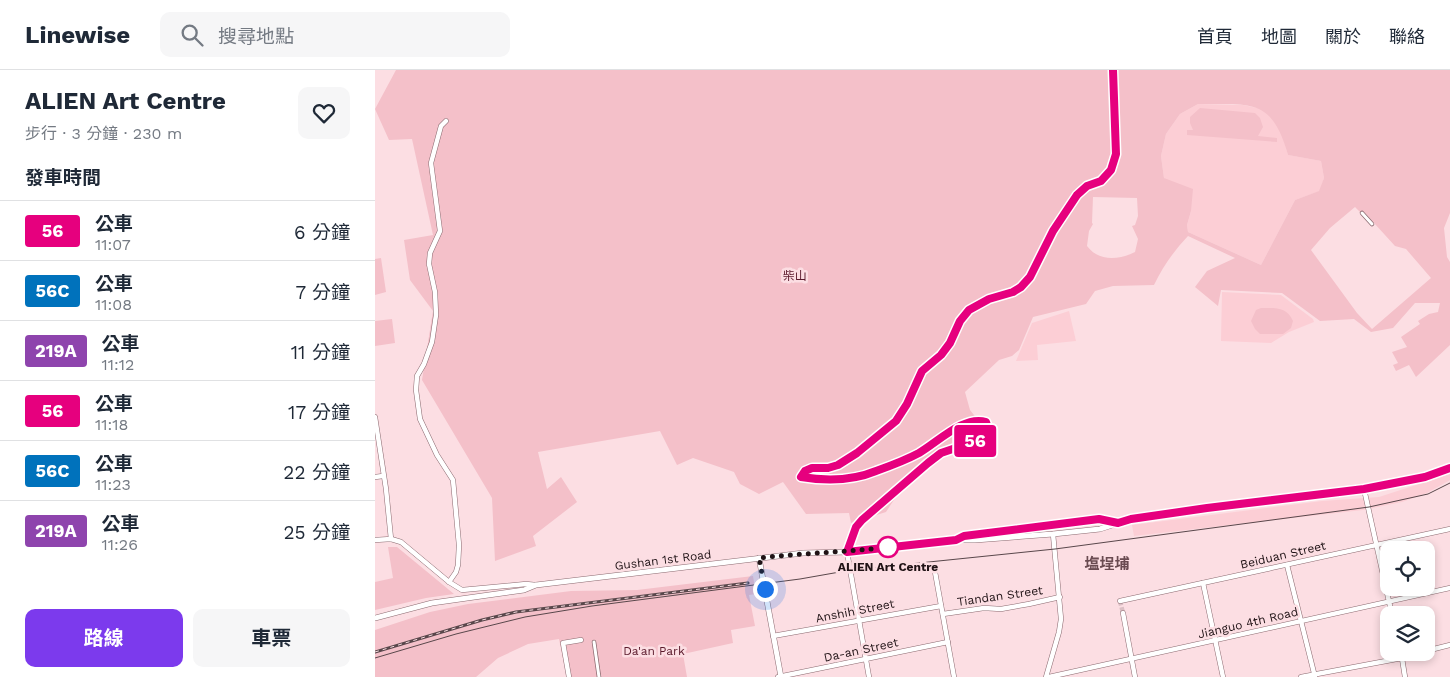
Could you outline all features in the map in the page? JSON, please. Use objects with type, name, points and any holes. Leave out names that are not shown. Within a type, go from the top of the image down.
[{"type":"street","points":[[445,121],[441,126],[431,164],[440,231],[430,253],[429,264],[435,292],[436,315],[432,342],[424,364],[417,376],[416,390],[420,419],[437,455],[453,480],[459,545],[458,565],[456,572],[449,582]]},
{"type":"street","points":[[1362,212],[1372,224]]},
{"type":"street","points":[[375,417],[391,539]]},
{"type":"street","points":[[1118,523],[1131,519],[1207,508],[1364,489],[1425,477],[1450,468]]},
{"type":"street","points":[[375,477],[383,476]]},
{"type":"street","points":[[1364,489],[1390,606]]},
{"type":"street","name":"Gushan 1st Road","points":[[956,540],[964,536],[1099,519],[1118,523]]},
{"type":"street","name":"Gushan 1st Road","points":[[375,618],[432,603],[524,590],[536,586],[803,553],[847,552],[956,540],[1053,534],[1100,529],[1118,523]]},
{"type":"street","name":"Beiduan Street","points":[[1120,601],[1450,529]]},
{"type":"street","points":[[1048,677],[1061,619],[1053,534]]},
{"type":"street","points":[[375,540],[391,539],[401,542],[449,582],[462,590],[526,584],[536,586]]},
{"type":"street","points":[[847,552],[869,677]]},
{"type":"street","points":[[759,558],[780,677]]},
{"type":"street","points":[[1287,564],[1315,676]]},
{"type":"street","points":[[935,572],[954,677]]},
{"type":"street","points":[[1203,583],[1223,677]]},
{"type":"street","name":"Jianguo 4th Road","points":[[1048,677],[1450,588]]},
{"type":"street","name":"Tiandan Street","points":[[943,614],[984,608],[1010,607],[1059,596]]},
{"type":"street","name":"Anshih Street","points":[[773,636],[941,606]]},
{"type":"street","points":[[1123,613],[1135,677]]},
{"type":"street","points":[[569,677],[563,643],[581,640]]},
{"type":"street","points":[[594,642],[599,677]]},
{"type":"street","name":"Da-an Street","points":[[780,677],[948,642]]},
{"type":"street","points":[[1435,648],[1450,644]]},
{"type":"street","points":[[1301,677],[1315,676],[1380,660]]},
{"type":"street","points":[[1403,661],[1405,677]]},
{"type":"shaded area","points":[[1198,104],[1243,105],[1262,109],[1275,121],[1283,137],[1288,155],[1321,161],[1324,178],[1320,191],[1295,200],[1261,265],[1188,232],[1187,225],[1191,211],[1164,178],[1161,156],[1166,134],[1180,114]]},
{"type":"shaded area","points":[[1222,292],[1281,295],[1313,319],[1314,322],[1289,332],[1271,343],[1221,341]]},
{"type":"shaded area","points":[[1069,311],[1076,341],[1037,345],[1038,360],[1016,361],[1032,323]]},
{"type":"shaded area","points":[[1450,474],[1450,480],[1427,493],[1402,502],[1363,510],[1134,536],[1132,525],[1322,501],[1379,497]]},
{"type":"green space","name":"柴山","points":[[396,70],[1450,70],[1450,213],[1444,228],[1447,257],[1450,262],[1450,345],[1416,377],[1409,365],[1396,371],[1393,365],[1398,363],[1392,352],[1407,347],[1401,337],[1420,324],[1418,321],[1429,314],[1438,312],[1440,303],[1415,303],[1393,328],[1371,332],[1354,319],[1320,321],[1282,293],[1221,290],[1218,306],[1195,287],[1207,271],[1235,258],[1188,236],[1169,259],[1154,285],[1113,286],[1095,291],[1086,304],[1033,317],[1019,350],[1012,356],[999,360],[965,392],[970,410],[985,429],[981,437],[939,450],[914,469],[886,512],[851,523],[849,513],[806,514],[783,482],[759,494],[740,484],[734,472],[693,458],[677,465],[660,431],[538,452],[547,489],[561,477],[577,502],[533,536],[536,546],[495,561],[492,498],[422,380],[433,311],[410,280],[404,240],[433,235],[412,139],[389,140],[375,109]],"holes":[[[1198,104],[1232,104],[1257,108],[1274,123],[1282,136],[1288,155],[1321,161],[1324,178],[1319,191],[1295,200],[1261,265],[1188,232],[1187,225],[1191,211],[1193,189],[1164,178],[1161,156],[1166,134],[1180,114]],[[1093,197],[1137,198],[1138,216],[1135,225],[1132,226],[1138,239],[1135,252],[1116,258],[1097,255],[1087,246],[1092,223]],[[1355,207],[1361,213],[1364,212],[1395,246],[1406,249],[1431,278],[1372,329],[1357,313],[1311,250],[1330,228]]]},
{"type":"green space","points":[[1200,108],[1255,113],[1260,118],[1263,127],[1258,136],[1277,138],[1277,142],[1187,135],[1187,130],[1193,130],[1190,117]]},
{"type":"green space","points":[[381,258],[386,292],[375,295],[375,259]]},
{"type":"green space","points":[[1261,308],[1284,310],[1293,321],[1291,328],[1283,334],[1260,334],[1251,321],[1256,310]]},
{"type":"green space","points":[[392,319],[395,343],[375,346],[375,321]]},
{"type":"green space","points":[[388,547],[397,547],[454,594],[426,598],[375,610],[375,582],[393,578]]},
{"type":"green space","name":"Da'an Park","points":[[753,576],[756,594],[749,595],[755,626],[731,630],[733,643],[683,654],[687,677],[567,677],[559,639],[528,644],[498,658],[476,677],[375,677],[375,630],[430,612],[468,604],[571,591],[637,590]]},
{"type":"tunnel","points":[[1120,601],[1123,613]]},
{"type":"tram line","points":[[375,658],[456,634],[525,617],[592,606],[800,579],[851,570],[1055,549],[1369,507],[1428,494],[1450,483]]},
{"type":"railway","points":[[375,652],[482,620],[516,612],[748,583]]},
{"type":"bus line","name":"56","points":[[1113,70],[1116,154],[1111,170],[1101,181],[1087,186],[1077,195],[1053,231],[1030,277],[1021,287],[1013,292],[989,299],[969,310],[960,321],[950,343],[941,355],[922,371],[902,413],[879,436],[838,465],[828,468],[812,468],[805,471],[801,477],[819,480],[849,479],[875,472],[919,453],[967,422],[978,420],[986,422],[989,431],[982,439],[941,453],[862,520],[856,527],[847,552],[956,540],[964,536],[1099,519],[1118,523],[1131,519],[1207,508],[1364,489],[1425,477],[1450,468]]},
{"type":"place","name":"ALIEN Art Centre","points":[[888,547]]},
{"type":"district","name":"塩埕埔","points":[[1107,564]]},
{"type":"route","points":[[765,589],[759,558],[892,547],[888,547]]}]
